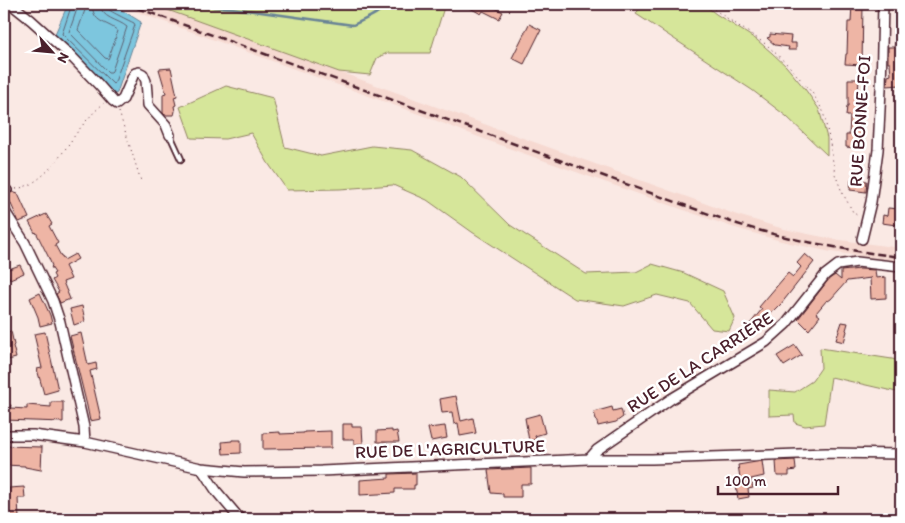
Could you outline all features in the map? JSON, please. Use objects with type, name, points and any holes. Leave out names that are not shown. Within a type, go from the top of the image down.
[{"type":"street","points":[[11,4],[70,55],[117,104],[123,98],[135,73],[143,74],[146,81],[148,105],[166,125],[170,136]]},
{"type":"street","name":"RUE BONNE-FOI","points":[[862,239],[871,202],[878,150],[883,4]]},
{"type":"street","points":[[4,210],[25,243],[60,322],[84,427],[85,442]]},
{"type":"street","name":"RUE DE LA CARRIÈRE","points":[[589,459],[597,450],[671,399],[766,342],[786,324],[825,275],[838,265],[857,262],[901,267]]},
{"type":"street","name":"RUE DE L'AGRICULTURE","points":[[4,435],[33,435],[85,442],[201,468],[244,472],[321,471],[589,459],[652,459],[826,453],[901,454]]},
{"type":"street","points":[[201,468],[213,488],[240,519]]},
{"type":"lane","points":[[170,136],[181,159]]},
{"type":"path","points":[[706,4],[767,45],[790,67],[813,94],[823,110],[835,174],[842,192],[853,212],[865,224]]},
{"type":"path","points":[[6,191],[27,186],[50,169],[82,126],[110,97]]},
{"type":"path","points":[[117,104],[141,181]]},
{"type":"shaded area","points":[[115,4],[151,4],[737,215],[808,234],[901,248],[901,261],[831,252],[781,241],[732,227],[497,144]]},
{"type":"green space","points":[[151,4],[445,4],[430,53],[387,53],[377,58],[370,75],[339,72]]},
{"type":"green space","points":[[642,4],[703,4],[757,40],[786,66],[819,109],[827,138],[827,155],[786,116],[752,90],[636,14]]},
{"type":"green space","points":[[226,86],[273,98],[285,147],[321,156],[372,146],[412,150],[461,177],[510,225],[586,274],[636,272],[652,264],[684,273],[723,291],[735,318],[729,331],[712,329],[690,303],[657,295],[624,306],[575,299],[472,232],[427,200],[393,185],[287,190],[268,163],[251,133],[225,139],[191,138],[180,107]]},
{"type":"green space","points":[[820,348],[901,361],[901,393],[831,377],[824,424],[805,426],[795,423],[794,415],[769,416],[769,390],[795,392],[812,381],[821,368]]},
{"type":"water","points":[[68,4],[104,4],[120,9],[141,22],[117,93],[115,94],[55,34]]},
{"type":"building","points":[[470,4],[487,4],[503,12],[499,19],[483,11],[481,14],[470,8],[472,5]]},
{"type":"building","points":[[852,4],[863,4],[862,65],[845,64],[848,22],[851,22]]},
{"type":"building","points":[[896,22],[901,22],[901,85],[887,86],[888,76],[891,75],[890,63],[888,63],[888,47],[895,47]]},
{"type":"building","points":[[529,24],[541,30],[524,64],[512,58]]},
{"type":"building","points":[[770,34],[791,36],[790,43],[796,43],[796,50],[788,50],[789,47],[775,45],[767,38],[770,37]]},
{"type":"building","points":[[171,68],[177,96],[174,97],[176,105],[174,106],[174,115],[165,115],[163,113],[163,94],[166,93],[159,69]]},
{"type":"building","points":[[848,79],[859,79],[858,93],[860,93],[861,105],[860,146],[855,146],[855,148],[846,147],[846,135],[849,135],[850,116],[846,116]]},
{"type":"building","points":[[851,179],[867,181],[866,192],[850,190]]},
{"type":"building","points":[[12,192],[18,194],[29,218],[19,222],[7,195]]},
{"type":"building","points":[[888,208],[899,209],[896,225],[882,223],[883,215],[887,216]]},
{"type":"building","points":[[46,214],[52,224],[49,226],[58,243],[55,245],[61,256],[64,260],[75,254],[78,259],[65,266],[71,279],[63,282],[70,299],[60,303],[56,294],[59,292],[52,280],[55,278],[53,274],[55,273],[36,232],[29,222]]},
{"type":"building","points":[[805,254],[814,262],[758,330],[750,324],[762,309],[759,307],[788,273],[793,277],[801,267],[797,263]]},
{"type":"building","points":[[20,265],[24,273],[10,279],[6,270]]},
{"type":"building","points":[[875,270],[876,278],[886,277],[886,298],[871,299],[870,278],[847,281],[816,313],[820,316],[809,330],[798,319],[829,279],[835,275],[841,280],[841,271]]},
{"type":"building","points":[[40,293],[52,323],[40,326],[30,298]]},
{"type":"building","points":[[82,306],[85,321],[74,325],[70,309]]},
{"type":"building","points":[[842,322],[848,323],[844,342],[836,340]]},
{"type":"building","points":[[11,331],[16,358],[4,361],[4,333]]},
{"type":"building","points":[[45,332],[58,390],[44,394],[37,369],[42,368],[34,334]]},
{"type":"building","points":[[81,333],[88,365],[96,363],[97,369],[90,371],[101,419],[90,421],[70,336]]},
{"type":"building","points":[[795,345],[802,355],[784,366],[777,356]]},
{"type":"building","points":[[456,396],[461,421],[473,418],[476,433],[460,436],[458,423],[454,424],[452,412],[442,413],[440,399]]},
{"type":"building","points":[[639,396],[644,404],[633,412],[627,404]]},
{"type":"building","points":[[51,402],[63,402],[63,422],[4,420],[4,405],[11,405],[10,408],[27,409],[27,405],[51,407]]},
{"type":"building","points":[[612,407],[613,411],[621,409],[623,417],[616,422],[598,426],[594,412]]},
{"type":"building","points":[[540,414],[545,433],[535,436],[536,439],[529,441],[525,418]]},
{"type":"building","points":[[343,424],[352,424],[352,427],[362,427],[363,444],[354,444],[354,439],[343,439]]},
{"type":"building","points":[[445,426],[447,438],[431,441],[428,428]]},
{"type":"building","points":[[392,430],[392,432],[397,431],[399,442],[377,442],[377,431]]},
{"type":"building","points":[[331,431],[331,448],[263,449],[263,433]]},
{"type":"building","points":[[241,440],[241,453],[223,454],[222,442]]},
{"type":"building","points":[[4,446],[42,447],[41,470],[25,466],[4,465]]},
{"type":"building","points":[[795,460],[796,470],[789,471],[789,476],[777,476],[776,461]]},
{"type":"building","points":[[762,461],[764,476],[751,479],[753,488],[748,489],[749,497],[738,499],[736,485],[741,484],[738,465]]},
{"type":"building","points":[[531,468],[531,484],[521,484],[521,497],[503,497],[503,494],[491,493],[488,470]]},
{"type":"building","points":[[416,473],[414,489],[395,489],[395,493],[360,495],[360,480],[389,478],[389,474]]},
{"type":"building","points":[[24,487],[25,498],[18,498],[19,519],[4,519],[4,496],[9,496],[9,488]]},
{"type":"waterway","points":[[207,4],[214,7],[353,25],[376,13],[388,4]]},
{"type":"railway","points":[[126,4],[734,223],[817,244],[901,257]]}]
